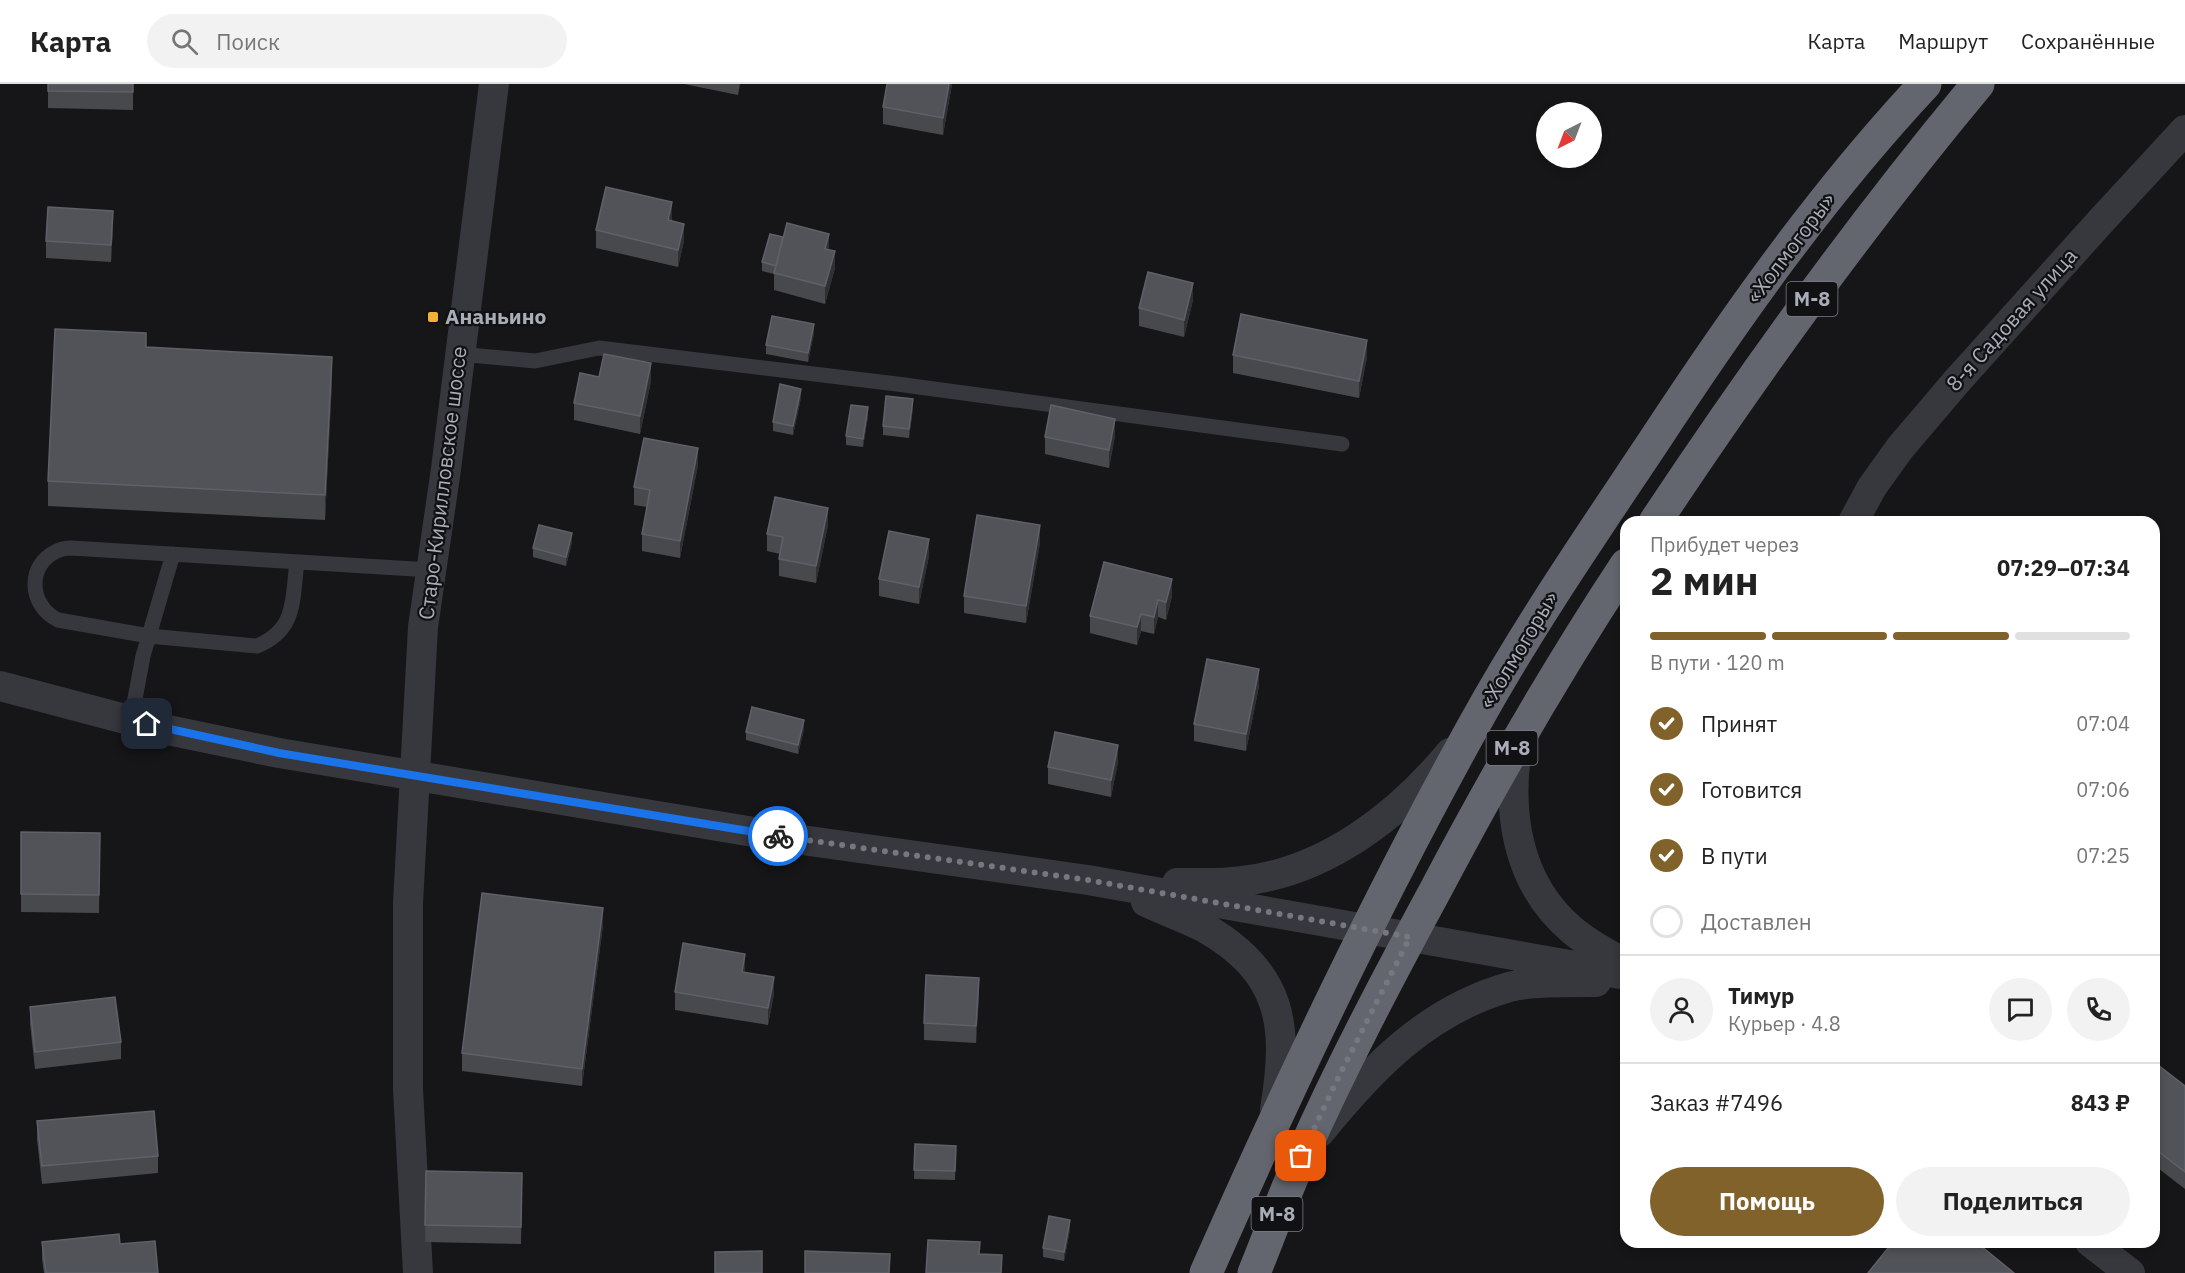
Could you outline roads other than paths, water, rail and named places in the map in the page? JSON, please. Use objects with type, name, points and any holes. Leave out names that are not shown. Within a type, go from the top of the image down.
[{"type":"highway","name":"«Холмогоры»","points":[[1206,1273],[1274,1120],[1366,930],[1474,724],[1572,563],[1705,365],[1822,204],[1925,84]]},
{"type":"highway","name":"М-8","points":[[1659,516],[1767,360],[1880,207],[1978,84]]},
{"type":"highway","name":"«Холмогоры»","points":[[1254,1273],[1301,1156],[1410,937],[1518,737],[1620,574]]},
{"type":"street","name":"Старо-Кирилловское шоссе","points":[[418,1273],[408,1089],[408,903],[423,627],[446,469],[494,84]]},
{"type":"street","name":"8-я Садовая улица","points":[[1856,516],[1872,487],[1907,439],[2185,130]]},
{"type":"street","points":[[0,686],[131,720],[279,753],[802,840],[1102,883],[1620,974]]},
{"type":"street","points":[[1102,883],[1242,881],[1294,868],[1323,856],[1368,830],[1411,795],[1434,772],[1474,724]]},
{"type":"street","points":[[1518,737],[1513,775],[1513,808],[1515,830],[1523,860],[1537,889],[1551,910],[1572,931],[1620,960]]},
{"type":"street","points":[[1102,883],[1204,928],[1246,960],[1262,977],[1274,998],[1280,1023],[1282,1046],[1281,1074],[1274,1120]]},
{"type":"street","points":[[1301,1156],[1353,1091],[1377,1066],[1405,1041],[1456,1008],[1511,987],[1567,982],[1620,981]]},
{"type":"street","points":[[2098,1248],[2130,1273]]},
{"type":"lane","points":[[459,354],[535,361],[599,348],[908,386],[1342,444]]},
{"type":"lane","points":[[297,562],[290,614],[282,631],[269,641],[256,646],[149,636],[58,620],[48,616],[39,604],[35,592],[36,573],[42,563],[57,550],[71,548],[431,570]]},
{"type":"lane","points":[[131,720],[143,656],[172,554]]},
{"type":"place","name":"Ананьино","points":[[433,317]]}]
